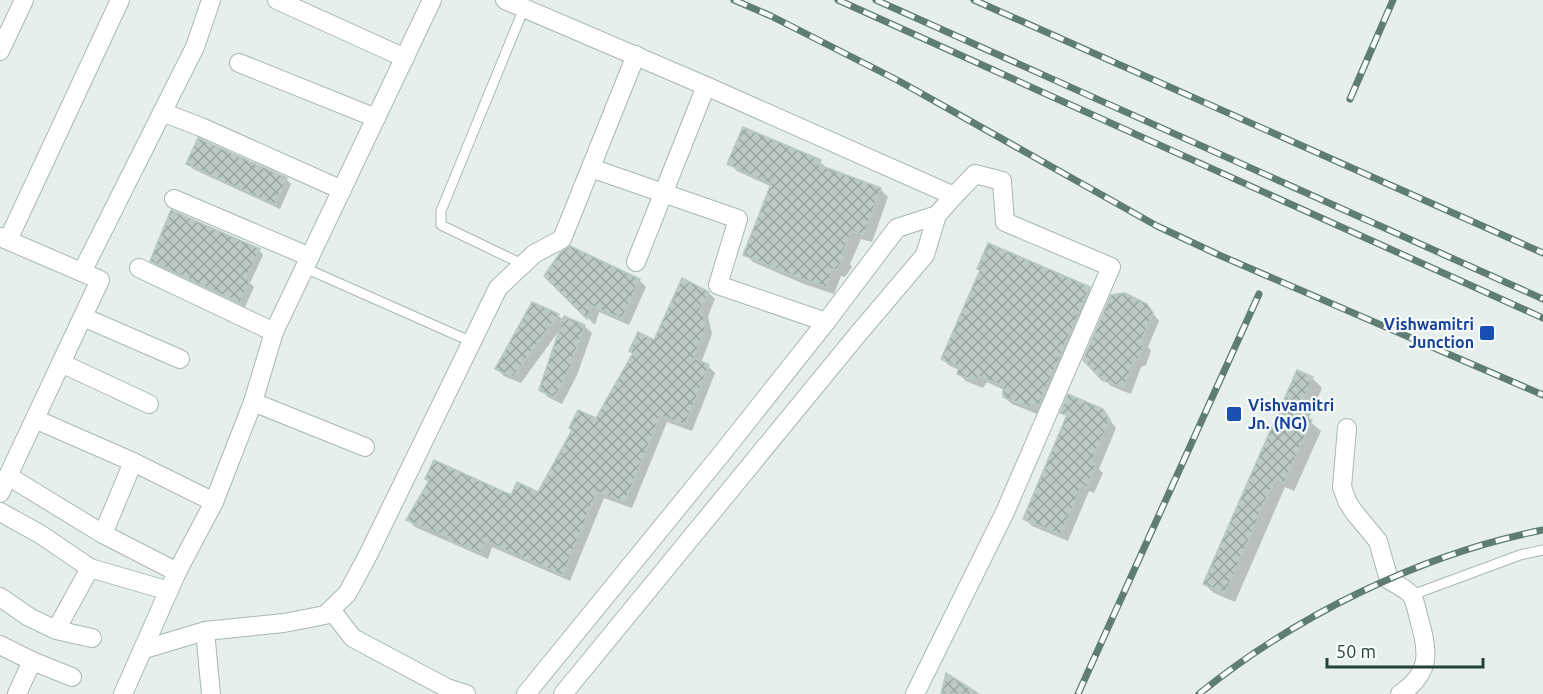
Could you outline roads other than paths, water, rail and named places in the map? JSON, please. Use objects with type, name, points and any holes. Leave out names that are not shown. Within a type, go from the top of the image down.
[{"type":"street","points":[[0,51],[24,0]]},
{"type":"street","points":[[0,493],[100,280],[4,238],[120,0]]},
{"type":"street","points":[[82,272],[195,47],[211,0]]},
{"type":"street","points":[[277,0],[405,58]]},
{"type":"street","points":[[123,694],[145,649],[177,572],[214,502],[253,402],[274,332],[432,0]]},
{"type":"street","points":[[505,0],[636,55],[954,196]]},
{"type":"street","points":[[145,649],[205,630],[284,623],[325,615],[348,594],[498,288],[534,254],[562,239],[636,55]]},
{"type":"street","points":[[239,63],[376,118]]},
{"type":"street","points":[[636,262],[706,86]]},
{"type":"street","points":[[162,112],[342,190]]},
{"type":"street","points":[[591,168],[738,219],[718,285],[826,322]]},
{"type":"street","points":[[564,694],[791,415],[925,255],[937,215],[975,174],[1002,181],[1005,222],[1111,267],[1005,512],[915,694]]},
{"type":"street","points":[[174,199],[308,263]]},
{"type":"street","points":[[526,694],[826,322],[897,228],[937,215]]},
{"type":"street","points":[[139,268],[274,332]]},
{"type":"street","points":[[83,317],[180,359]]},
{"type":"street","points":[[61,363],[149,404]]},
{"type":"street","points":[[253,402],[365,447]]},
{"type":"street","points":[[35,419],[133,462],[214,502]]},
{"type":"street","points":[[1347,428],[1342,487],[1347,501],[1378,541],[1389,580],[1412,595],[1427,645],[1426,658],[1413,684],[1400,694]]},
{"type":"street","points":[[103,534],[133,462]]},
{"type":"street","points":[[8,476],[103,534],[177,572]]},
{"type":"street","points":[[0,512],[40,534],[90,568],[169,591]]},
{"type":"street","points":[[56,630],[90,568]]},
{"type":"street","points":[[0,597],[12,603],[29,617],[56,630],[92,638]]},
{"type":"street","points":[[331,609],[353,638],[447,688],[466,694]]},
{"type":"street","points":[[205,630],[211,694]]},
{"type":"street","points":[[0,645],[72,677]]},
{"type":"street","points":[[17,694],[32,661]]},
{"type":"lane","points":[[522,264],[441,225],[441,211],[524,8]]},
{"type":"lane","points":[[308,263],[472,342]]},
{"type":"lane","points":[[1412,595],[1520,555],[1543,550]]},
{"type":"railway","points":[[734,0],[771,16],[899,81],[1157,226],[1543,395]]},
{"type":"railway","points":[[838,0],[1543,318]]},
{"type":"railway","points":[[876,0],[1543,299]]},
{"type":"railway","points":[[974,0],[1543,253]]},
{"type":"railway","points":[[1350,99],[1393,0]]},
{"type":"railway","points":[[1078,694],[1259,294]]},
{"type":"railway","points":[[1199,694],[1276,639],[1361,592],[1451,555],[1543,530]]},
{"type":"place","name":"Vishwamitri Junction","points":[[1487,333]]},
{"type":"place","name":"Vishvamitri Jn. (NG)","points":[[1234,414]]}]
